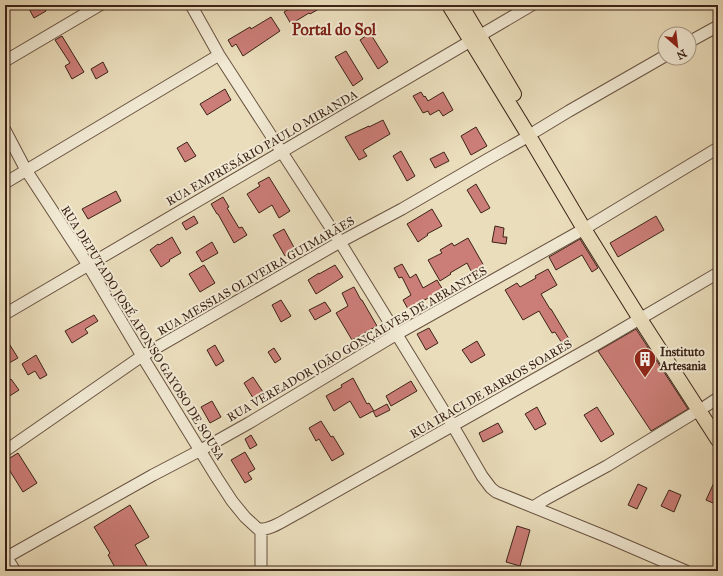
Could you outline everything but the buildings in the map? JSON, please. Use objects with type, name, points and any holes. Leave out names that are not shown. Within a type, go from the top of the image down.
[{"type":"main road","points":[[449,5],[475,38],[588,227],[644,317],[708,405],[718,425]]},
{"type":"main road","points":[[461,5],[475,38]]},
{"type":"main road","points":[[708,405],[718,440]]},
{"type":"street","points":[[5,61],[100,5]]},
{"type":"street","points":[[191,5],[219,55],[340,242],[453,426],[470,457],[491,488],[496,492],[686,571]]},
{"type":"street","name":"RUA EMPRESÁRIO PAULO MIRANDA","points":[[5,314],[532,5]]},
{"type":"street","points":[[697,38],[718,26]]},
{"type":"street","points":[[5,183],[219,55]]},
{"type":"street","name":"RUA MESSIAS OLIVEIRA GUIMARÃES","points":[[5,451],[142,356],[340,242],[402,209],[533,134],[569,111],[657,61]]},
{"type":"street","name":"RUA DEPUTADO JOSÉ AFONSO GAYOSO DE SOUSA","points":[[5,130],[26,170],[88,265],[199,451],[232,501],[254,526],[261,529]]},
{"type":"street","name":"RUA VEREADOR JOÃO GONÇALVES DE ABRANTES","points":[[6,556],[249,423],[397,334],[588,227],[718,148]]},
{"type":"street","name":"RUA IRACI DE BARROS SOARES","points":[[261,529],[275,525],[453,426],[718,273]]},
{"type":"street","points":[[533,507],[607,466],[708,405]]},
{"type":"street","points":[[261,529],[261,571]]},
{"type":"street","points":[[6,556],[15,571]]},
{"type":"place","name":"Instituto Artesania","points":[[645,378]]},
{"type":"district","name":"Portal do Sol","points":[[334,29]]}]
